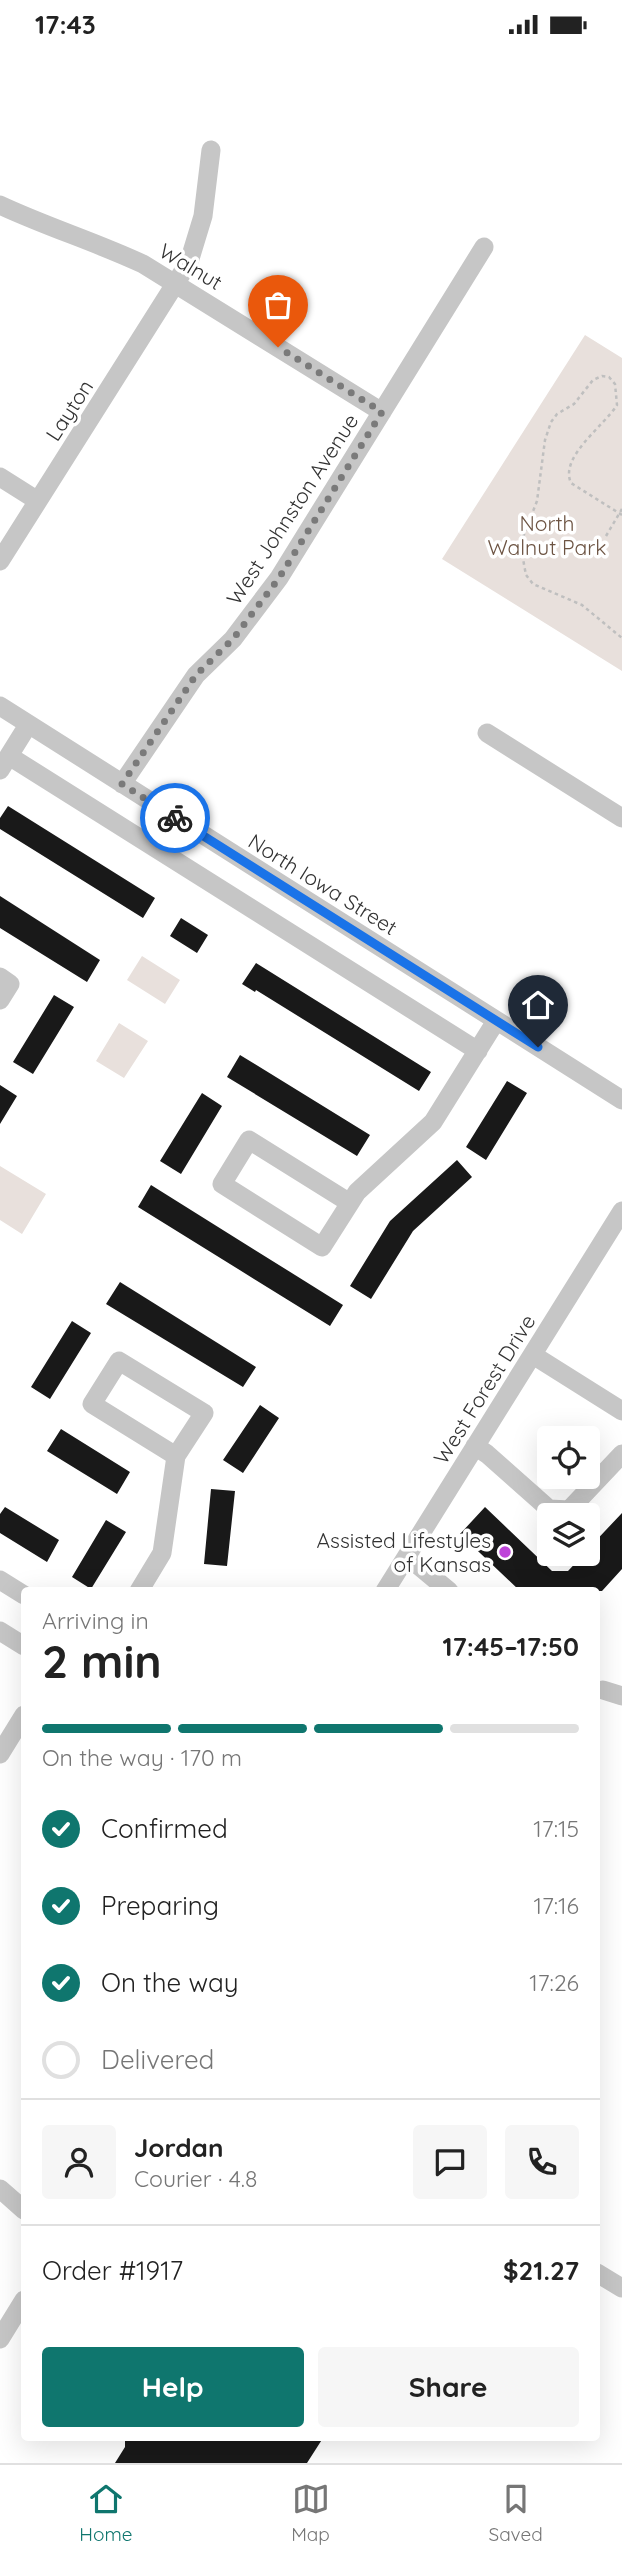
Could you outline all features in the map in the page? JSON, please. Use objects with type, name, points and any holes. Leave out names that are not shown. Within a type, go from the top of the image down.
[{"type":"street","name":"Layton","points":[[0,561],[189,262],[203,216],[211,150]]},
{"type":"street","name":"Walnut","points":[[0,205],[41,225],[108,247],[177,283],[382,412]]},
{"type":"street","name":"West Johnston Avenue","points":[[122,784],[196,675],[233,639],[279,578],[484,247]]},
{"type":"street","points":[[0,477],[38,501]]},
{"type":"street","name":"North Iowa Street","points":[[0,706],[622,1100]]},
{"type":"street","points":[[28,725],[4,763],[478,1051]]},
{"type":"street","points":[[487,733],[622,818]]},
{"type":"street","points":[[0,977],[10,984],[0,1000]]},
{"type":"street","points":[[350,1203],[249,1140],[222,1184],[322,1247],[350,1203],[357,1192],[433,1122],[496,1021]]},
{"type":"street","name":"West Forest Drive","points":[[388,1587],[622,1211]]},
{"type":"street","points":[[533,1355],[622,1411]]},
{"type":"street","points":[[141,1587],[162,1553],[176,1456],[204,1413],[119,1361],[92,1404],[176,1456]]},
{"type":"street","points":[[475,1446],[488,1454],[550,1509],[569,1510],[622,1454]]},
{"type":"street","points":[[407,1556],[444,1587]]},
{"type":"street","points":[[0,1580],[21,1593]]},
{"type":"street","points":[[0,1631],[21,1644]]},
{"type":"street","points":[[0,1754],[21,1720]]},
{"type":"street","points":[[0,2189],[21,2207]]},
{"type":"street","points":[[600,2275],[622,2288]]},
{"type":"street","points":[[0,2339],[21,2305]]},
{"type":"path","points":[[620,515],[571,483],[567,475],[571,461],[617,405],[615,384],[609,377],[602,376],[593,380],[574,404],[557,414],[551,422],[545,440],[537,501],[523,537],[523,559],[526,575],[533,584],[582,605],[622,638]]},
{"type":"path","points":[[607,536],[622,509]]},
{"type":"green space","name":"North Walnut Park","points":[[585,335],[622,358],[622,671],[442,559]]},
{"type":"green space","points":[[142,956],[180,980],[165,1004],[127,980]]},
{"type":"green space","points":[[119,1023],[148,1041],[124,1078],[96,1061]]},
{"type":"green space","points":[[0,1166],[46,1194],[22,1234],[0,1220]]},
{"type":"building","points":[[8,806],[155,898],[143,918],[0,829],[0,818]]},
{"type":"building","points":[[0,896],[100,960],[87,982],[0,928]]},
{"type":"building","points":[[181,918],[208,935],[197,953],[170,936]]},
{"type":"building","points":[[256,963],[431,1072],[419,1091],[256,990],[255,992],[242,984]]},
{"type":"building","points":[[54,995],[74,1007],[33,1074],[13,1062]]},
{"type":"building","points":[[240,1055],[370,1135],[357,1156],[227,1077]]},
{"type":"building","points":[[507,1081],[527,1093],[486,1160],[466,1147]]},
{"type":"building","points":[[0,1085],[17,1096],[0,1124]]},
{"type":"building","points":[[202,1093],[222,1106],[181,1174],[160,1161]]},
{"type":"building","points":[[457,1160],[472,1177],[413,1231],[371,1299],[350,1286],[390,1221]]},
{"type":"building","points":[[151,1185],[343,1305],[330,1326],[138,1207]]},
{"type":"building","points":[[120,1282],[256,1367],[243,1387],[106,1304]]},
{"type":"building","points":[[72,1321],[91,1333],[50,1399],[31,1387]]},
{"type":"building","points":[[260,1405],[279,1418],[243,1473],[223,1460]]},
{"type":"building","points":[[61,1429],[130,1472],[117,1494],[47,1451]]},
{"type":"building","points":[[211,1489],[235,1491],[227,1566],[204,1564]]},
{"type":"building","points":[[5,1507],[59,1540],[47,1562],[0,1533],[0,1514]]},
{"type":"building","name":"Assisted Lifestyles of Kansas","points":[[485,1507],[537,1557],[537,1566],[547,1566],[552,1571],[568,1571],[573,1566],[600,1566],[600,1536],[622,1513],[622,1569],[602,1591],[600,1587],[516,1587],[460,1534]]},
{"type":"building","points":[[106,1520],[126,1532],[92,1587],[72,1577]]},
{"type":"building","points":[[125,2441],[321,2441],[307,2463],[115,2463],[125,2447]]},
{"type":"way so far","points":[[175,818],[122,784],[196,675],[233,639],[279,578],[382,412],[278,347]]},
{"type":"place","name":"Assisted Lifestyles of Kansas","points":[[505,1552]]},
{"type":"route","points":[[175,818],[538,1047]]}]
